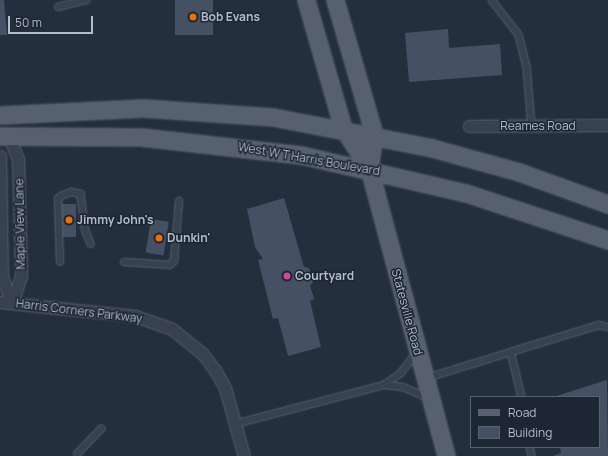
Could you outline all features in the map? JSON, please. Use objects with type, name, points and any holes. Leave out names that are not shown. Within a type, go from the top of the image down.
[{"type":"main road","name":"Statesville Road","points":[[306,0],[343,128],[369,168],[446,456]]},
{"type":"main road","name":"Statesville Road","points":[[335,0],[374,134],[369,168]]},
{"type":"main road","points":[[0,115],[100,109],[188,109],[273,117],[374,134],[519,172],[608,204]]},
{"type":"main road","name":"West W T Harris Boulevard","points":[[4,136],[185,140],[268,150],[369,168],[549,218],[608,240]]},
{"type":"main road","points":[[549,218],[608,232]]},
{"type":"street","name":"Reames Road","points":[[469,126],[608,125]]},
{"type":"street","name":"Maple View Lane","points":[[4,136],[0,155],[2,277],[12,303]]},
{"type":"street","name":"Maple View Lane","points":[[4,136],[18,159],[21,276],[12,303]]},
{"type":"street","name":"Harris Corners Parkway","points":[[0,302],[135,316],[172,329],[202,353],[215,370],[225,388],[244,456]]},
{"type":"lane","points":[[58,7],[86,0]]},
{"type":"lane","points":[[492,0],[519,35],[527,67],[532,126]]},
{"type":"lane","points":[[60,262],[58,200],[61,196],[71,192],[81,194],[85,229],[91,244]]},
{"type":"lane","points":[[124,262],[170,265],[174,261],[179,201]]},
{"type":"lane","points":[[425,379],[599,326],[608,327]]},
{"type":"lane","points":[[235,424],[384,385],[401,373],[417,351]]},
{"type":"lane","points":[[511,352],[522,396]]},
{"type":"lane","points":[[384,385],[403,388],[430,399]]},
{"type":"lane","points":[[77,454],[100,429]]},
{"type":"building","points":[[0,0],[4,0],[7,35],[0,35]]},
{"type":"building","name":"Bob Evans","points":[[175,0],[213,0],[213,35],[175,35]]},
{"type":"building","points":[[448,29],[449,48],[500,44],[502,75],[409,82],[405,33]]},
{"type":"building","name":"Courtyard","points":[[284,198],[304,267],[309,268],[313,283],[310,285],[314,299],[310,301],[321,347],[288,356],[278,318],[273,319],[258,260],[263,259],[255,247],[247,209]]},
{"type":"building","name":"Jimmy John's","points":[[61,204],[76,204],[76,237],[61,237]]},
{"type":"building","name":"Dunkin'","points":[[151,219],[169,222],[163,255],[146,253]]},
{"type":"building","points":[[607,380],[608,456],[553,456],[561,453],[560,448],[600,448],[600,396],[556,396]]},
{"type":"place","name":"Bob Evans","points":[[193,17]]},
{"type":"place","name":"Jimmy John's","points":[[69,220]]},
{"type":"place","name":"Dunkin'","points":[[159,238]]},
{"type":"place","name":"Courtyard","points":[[287,276]]}]
